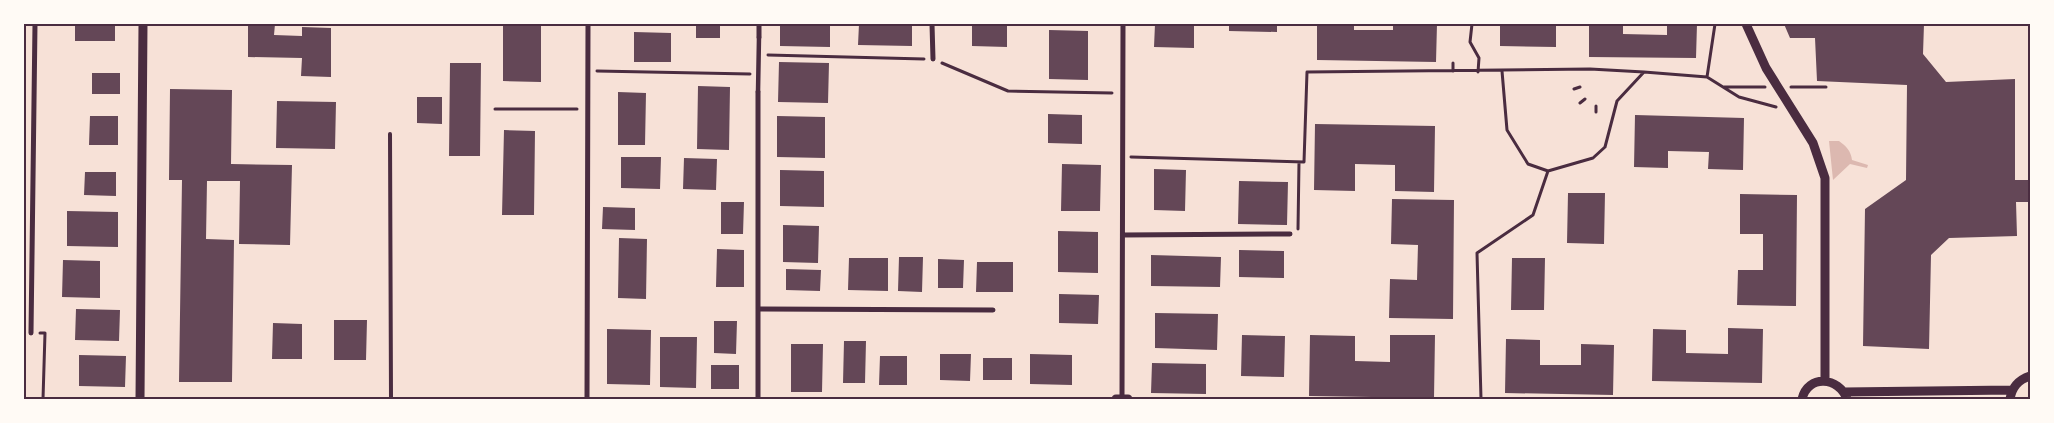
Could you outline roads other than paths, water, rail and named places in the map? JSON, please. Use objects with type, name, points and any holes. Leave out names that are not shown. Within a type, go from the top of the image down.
[{"type":"street","points":[[30,333],[35,24]]},
{"type":"street","points":[[140,399],[143,24]]},
{"type":"street","points":[[587,399],[588,24]]},
{"type":"street","points":[[758,399],[759,24]]},
{"type":"street","points":[[932,24],[933,59]]},
{"type":"street","points":[[1122,399],[1123,24]]},
{"type":"street","points":[[1746,24],[1766,68],[1814,143],[1825,178],[1825,381]]},
{"type":"street","points":[[1123,235],[1290,234]]},
{"type":"street","points":[[758,309],[993,310]]},
{"type":"street","points":[[1802,399],[1811,384],[1825,381],[1833,382],[1845,396],[2011,395],[2016,384],[2030,376]]},
{"type":"lane","points":[[390,134],[391,399]]}]
